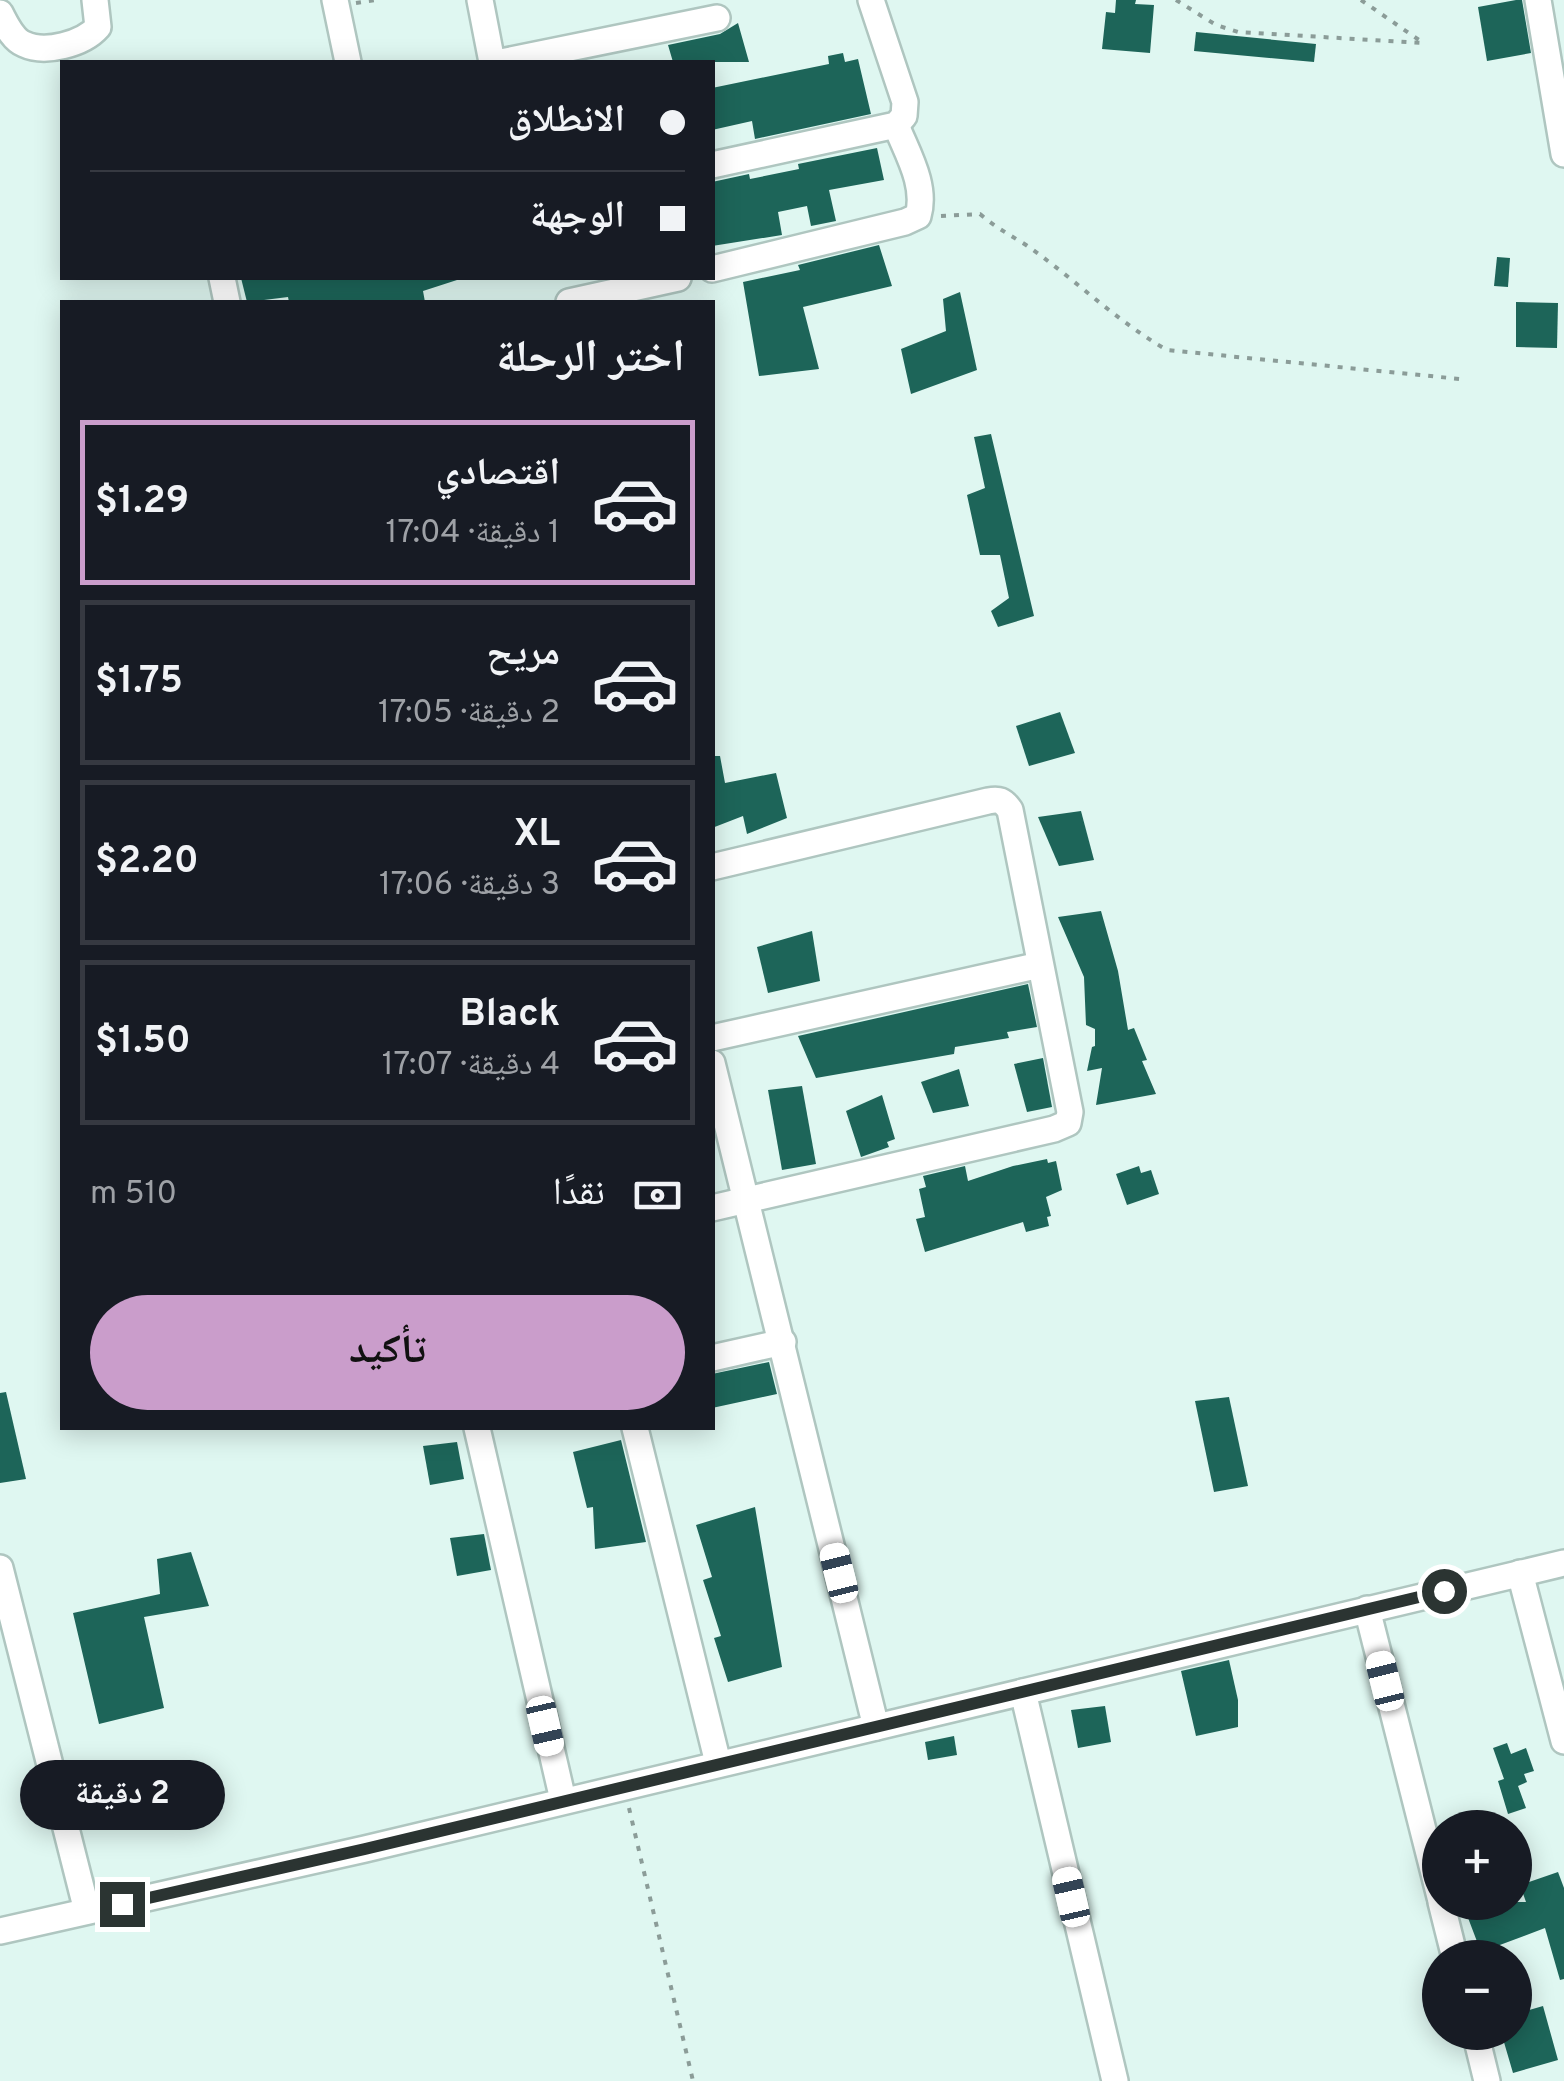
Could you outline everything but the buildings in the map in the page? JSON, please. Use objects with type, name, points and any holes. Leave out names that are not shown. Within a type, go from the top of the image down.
[{"type":"street","points":[[0,13],[12,34],[27,46],[64,46],[82,40],[98,27],[95,0]]},
{"type":"street","points":[[335,0],[348,60]]},
{"type":"street","points":[[480,0],[492,60]]},
{"type":"street","points":[[715,164],[896,125],[904,116],[905,102],[871,0]]},
{"type":"street","points":[[1538,0],[1564,154]]},
{"type":"street","points":[[511,60],[717,18]]},
{"type":"street","points":[[715,268],[918,216],[918,181],[896,125]]},
{"type":"street","points":[[578,300],[669,280]]},
{"type":"street","points":[[715,866],[998,800],[1010,810],[1070,1112],[1068,1123],[1054,1129],[715,1207]]},
{"type":"street","points":[[715,1037],[1040,965]]},
{"type":"street","points":[[715,1074],[876,1727]]},
{"type":"street","points":[[715,1357],[783,1342]]},
{"type":"street","points":[[476,1430],[562,1800]]},
{"type":"street","points":[[635,1430],[718,1763]]},
{"type":"street","points":[[0,1931],[365,1849],[1564,1563]]},
{"type":"street","points":[[0,1568],[87,1911]]},
{"type":"street","points":[[1520,1573],[1564,1741]]},
{"type":"street","points":[[1367,1609],[1422,1825]]},
{"type":"street","points":[[1023,1692],[1115,2081]]},
{"type":"street","points":[[1479,2050],[1487,2081]]},
{"type":"path","points":[[1176,0],[1238,32],[1423,43],[1362,0]]},
{"type":"path","points":[[918,216],[980,214],[1142,336],[1167,350],[1460,379]]},
{"type":"path","points":[[624,1785],[693,2081]]},
{"type":"route","points":[[122,1904],[1444,1591]]}]
